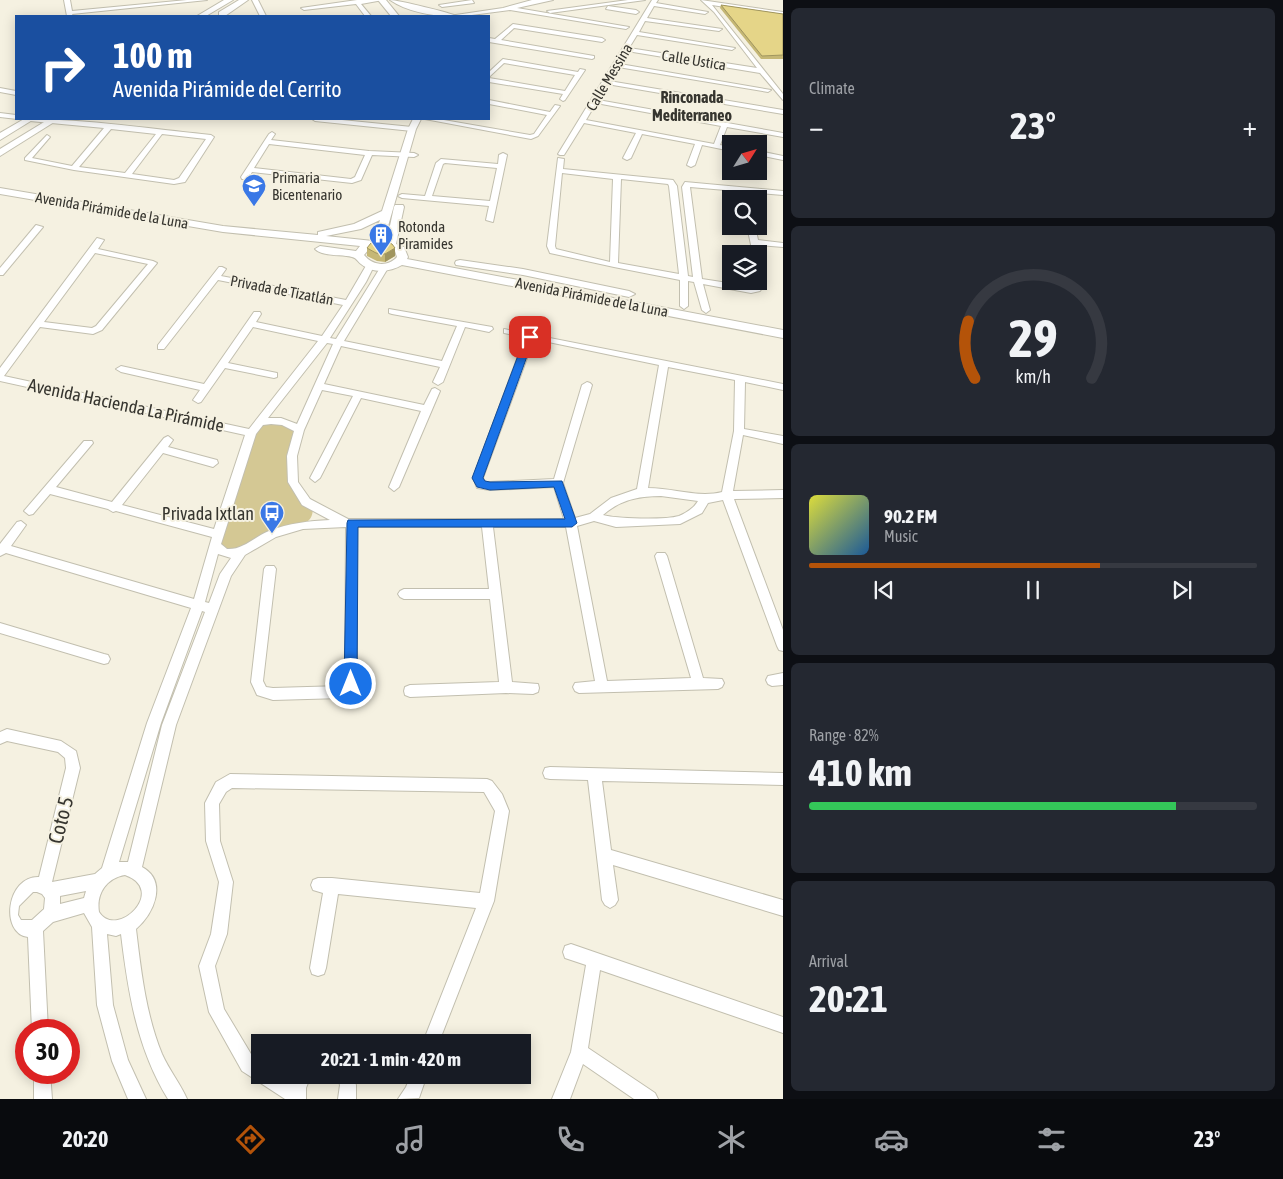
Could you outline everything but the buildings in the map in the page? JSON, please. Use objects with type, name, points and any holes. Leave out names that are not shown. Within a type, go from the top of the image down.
[{"type":"street","points":[[67,0],[69,15],[204,0]]},
{"type":"street","points":[[138,0],[142,15]]},
{"type":"street","points":[[203,15],[229,0]]},
{"type":"street","points":[[221,15],[244,0]]},
{"type":"street","points":[[255,0],[262,15]]},
{"type":"street","points":[[308,15],[303,6],[381,0],[394,15],[404,10],[416,8]]},
{"type":"street","points":[[514,0],[521,5]]},
{"type":"street","points":[[459,15],[550,0]]},
{"type":"street","points":[[536,13],[642,0]]},
{"type":"street","points":[[705,1],[783,14]]},
{"type":"street","points":[[705,1],[716,11],[783,98]]},
{"type":"street","points":[[357,2],[367,15]]},
{"type":"street","points":[[386,7],[397,8],[402,5],[397,2]]},
{"type":"street","points":[[397,2],[448,15]]},
{"type":"street","points":[[442,5],[472,2]]},
{"type":"street","points":[[654,2],[705,12]]},
{"type":"street","name":"Calle Messina","points":[[559,171],[561,157],[654,2]]},
{"type":"street","points":[[594,6],[636,12]]},
{"type":"street","points":[[509,8],[626,27]]},
{"type":"street","points":[[643,19],[719,30]]},
{"type":"street","points":[[513,26],[603,39],[590,59],[494,41],[513,26]]},
{"type":"street","points":[[636,33],[732,48]]},
{"type":"street","name":"Calle Ustica","points":[[626,49],[762,71]]},
{"type":"street","points":[[490,74],[503,61],[580,72],[565,96],[490,80]]},
{"type":"street","points":[[616,65],[768,90]]},
{"type":"street","points":[[605,82],[783,112]]},
{"type":"street","points":[[0,90],[15,93]]},
{"type":"street","points":[[595,101],[783,135]]},
{"type":"street","points":[[490,102],[551,114]]},
{"type":"street","points":[[440,120],[531,137],[536,135],[557,106]]},
{"type":"street","points":[[0,115],[15,117]]},
{"type":"street","points":[[0,137],[28,120]]},
{"type":"street","points":[[0,152],[53,120],[212,137],[182,180],[178,182],[74,168],[27,159],[47,137]]},
{"type":"street","points":[[345,120],[410,125],[403,193],[391,244],[401,257],[384,268],[338,343],[299,430],[292,456],[293,482],[306,502],[349,523]]},
{"type":"street","points":[[384,268],[370,266],[362,261],[359,255],[360,251],[374,244],[408,158],[427,120]]},
{"type":"street","points":[[583,121],[722,147]]},
{"type":"street","points":[[716,146],[724,124]]},
{"type":"street","points":[[74,168],[109,127]]},
{"type":"street","points":[[127,175],[162,131]]},
{"type":"street","points":[[627,158],[640,132]]},
{"type":"street","points":[[245,178],[272,134]]},
{"type":"street","points":[[267,142],[368,155],[408,158]]},
{"type":"street","points":[[691,166],[699,143]]},
{"type":"street","points":[[250,170],[352,182],[358,178],[368,155]]},
{"type":"street","points":[[490,220],[503,155]]},
{"type":"street","points":[[768,156],[783,158]]},
{"type":"street","points":[[426,196],[440,163],[444,161],[501,166]]},
{"type":"street","points":[[684,306],[684,279],[673,186],[670,182],[559,171],[551,246],[553,251],[614,265],[684,279],[722,285]]},
{"type":"street","points":[[614,265],[617,176]]},
{"type":"street","points":[[706,310],[698,281],[686,187],[688,184],[696,184],[783,193]]},
{"type":"street","name":"Avenida Pirámide de la Luna","points":[[0,191],[280,236],[391,244]]},
{"type":"street","points":[[403,193],[494,204]]},
{"type":"street","points":[[280,236],[342,231],[357,227],[387,213]]},
{"type":"street","points":[[0,273],[38,227]]},
{"type":"street","name":"Avenida Pirámide de la Luna","points":[[224,228],[297,245],[359,255]]},
{"type":"street","points":[[753,235],[755,245]]},
{"type":"street","points":[[0,376],[100,240]]},
{"type":"street","points":[[755,242],[783,245]]},
{"type":"street","points":[[39,324],[94,331],[99,328],[153,263],[93,250]]},
{"type":"street","name":"Avenida Pirámide de la Luna","points":[[401,257],[523,272],[684,306],[783,324]]},
{"type":"street","name":"Avenida Pirámide de la Luna","points":[[401,257],[783,334]]},
{"type":"street","points":[[136,1099],[120,1061],[105,1005],[99,924],[93,916],[90,904],[92,892],[103,877],[154,723],[198,606],[251,433],[324,340],[362,282],[370,266]]},
{"type":"street","points":[[161,347],[222,269]]},
{"type":"street","name":"Privada de Tizatlán","points":[[216,277],[348,303]]},
{"type":"street","points":[[392,311],[489,329]]},
{"type":"street","points":[[198,400],[224,365],[257,314]]},
{"type":"street","points":[[251,324],[445,365]]},
{"type":"street","points":[[394,487],[462,324]]},
{"type":"street","points":[[507,331],[740,380],[783,387]]},
{"type":"street","points":[[530,337],[478,478],[481,485],[490,486],[558,483]]},
{"type":"street","points":[[642,492],[664,363]]},
{"type":"street","points":[[224,365],[274,375]]},
{"type":"street","points":[[121,369],[206,388]]},
{"type":"street","name":"Avenida Hacienda La Pirámide","points":[[0,376],[251,433]]},
{"type":"street","points":[[740,380],[739,431],[727,495],[783,646]]},
{"type":"street","points":[[586,385],[558,483],[572,523],[602,685]]},
{"type":"street","points":[[320,386],[426,409]]},
{"type":"street","points":[[315,478],[358,395]]},
{"type":"street","points":[[260,422],[270,420],[285,422],[299,430]]},
{"type":"street","points":[[739,431],[783,440]]},
{"type":"street","points":[[114,508],[168,440]]},
{"type":"street","points":[[29,511],[88,443]]},
{"type":"street","points":[[160,449],[213,463]]},
{"type":"street","points":[[48,489],[217,540],[224,553],[234,554],[272,534],[303,526],[349,523],[572,523],[594,517],[616,522],[680,520],[698,510],[705,499]]},
{"type":"street","points":[[594,517],[603,508],[620,497],[642,492],[688,495],[705,499],[727,495],[763,497],[783,494]]},
{"type":"street","points":[[303,526],[310,520],[313,507]]},
{"type":"street","points":[[270,569],[258,682],[262,691],[273,694],[342,692],[348,690],[351,684],[349,523]]},
{"type":"street","points":[[487,524],[506,687]]},
{"type":"street","points":[[21,525],[2,550],[198,606],[212,608]]},
{"type":"street","points":[[134,869],[169,725],[226,574],[241,552]]},
{"type":"street","points":[[661,556],[698,682]]},
{"type":"street","points":[[404,594],[496,594]]},
{"type":"street","points":[[0,628],[104,659]]},
{"type":"street","points":[[579,687],[698,682],[718,683]]},
{"type":"street","points":[[410,691],[506,687],[533,688]]},
{"type":"street","name":"Coto 5","points":[[0,738],[7,735],[61,747],[71,755],[73,768],[47,888]]},
{"type":"street","points":[[550,773],[783,779]]},
{"type":"street","points":[[594,773],[610,900]]},
{"type":"street","points":[[251,1067],[248,1065],[217,1012],[206,966],[219,934],[226,882],[213,841],[212,803],[221,787],[230,780],[487,786],[498,799],[502,811],[486,901],[434,1034]]},
{"type":"street","points":[[604,855],[783,908]]},
{"type":"street","points":[[47,888],[53,898],[53,906],[49,915],[35,927],[26,929],[19,928],[13,924],[9,918],[11,902],[22,889],[30,885],[47,888],[103,877],[117,869],[134,869],[142,873],[150,890],[149,900],[137,919],[128,925],[113,929],[99,924]]},
{"type":"street","points":[[318,968],[325,885],[486,901]]},
{"type":"street","points":[[49,915],[90,904]]},
{"type":"street","points":[[128,925],[136,994],[148,1043],[167,1083],[178,1099]]},
{"type":"street","points":[[35,927],[39,1019]]},
{"type":"street","points":[[571,952],[783,1025]]},
{"type":"street","points":[[561,1099],[579,1052],[594,961]]},
{"type":"street","points":[[579,1052],[649,1099]]},
{"type":"street","points":[[42,1084],[43,1099]]},
{"type":"street","points":[[276,1084],[297,1098]]},
{"type":"street","points":[[297,1098],[298,1084]]},
{"type":"street","points":[[348,1084],[350,1098]]},
{"type":"street","points":[[407,1099],[413,1092],[416,1084]]},
{"type":"shaded area","points":[[270,420],[299,430],[293,482],[313,507],[312,516],[303,525],[224,553],[218,534],[251,433]]},
{"type":"place","name":"Primaria Bicentenario","points":[[254,207]]},
{"type":"place","name":"Rotonda Piramides","points":[[381,256]]},
{"type":"place","name":"Privada Ixtlan","points":[[272,534]]},
{"type":"district","name":"Rinconada Mediterraneo","points":[[692,106]]},
{"type":"route","points":[[351,684],[352,523],[572,523],[558,483],[490,486],[481,485],[478,478],[530,337]]}]
